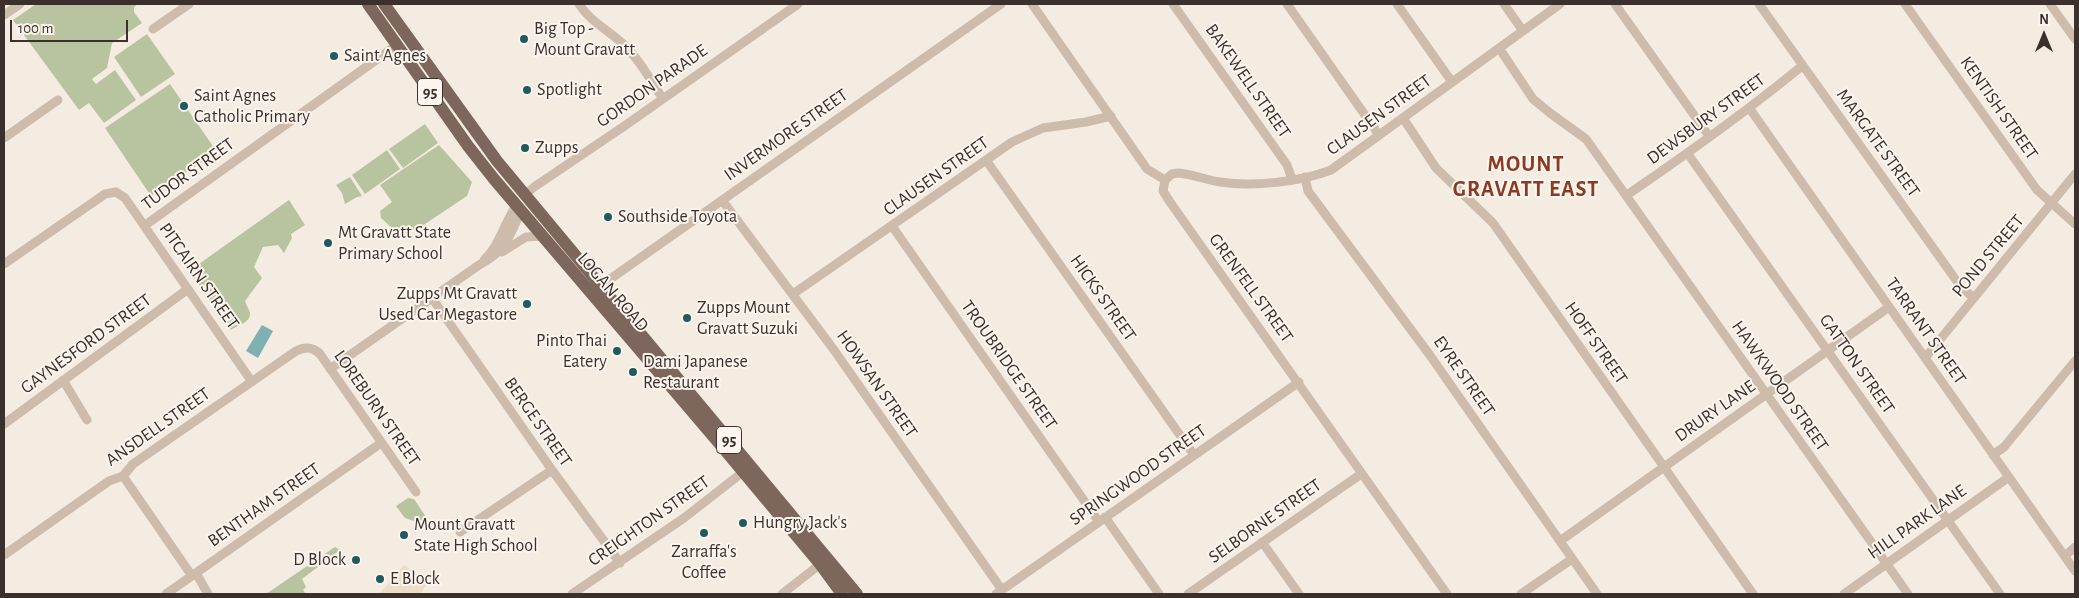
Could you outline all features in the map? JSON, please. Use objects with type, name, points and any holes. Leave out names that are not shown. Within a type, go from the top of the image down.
[{"type":"main road","name":"LOGAN ROAD","points":[[368,4],[468,146],[542,236],[596,289],[824,561],[842,594]]},
{"type":"main road","name":"LOGAN ROAD","points":[[384,4],[474,132],[525,195],[596,289],[743,472],[824,561],[857,594]]},
{"type":"main road","points":[[518,208],[525,195]]},
{"type":"street","points":[[4,15],[20,4]]},
{"type":"street","points":[[153,29],[190,4]]},
{"type":"street","points":[[579,4],[586,14],[624,45],[640,65],[662,99]]},
{"type":"street","name":"GORDON PARADE","points":[[525,195],[549,176],[798,4]]},
{"type":"street","name":"INVERMORE STREET","points":[[596,289],[1001,4]]},
{"type":"street","points":[[1032,4],[1147,169],[1165,180]]},
{"type":"street","name":"BAKEWELL STREET","points":[[1173,4],[1287,165],[1292,179]]},
{"type":"street","points":[[1288,4],[1380,135]]},
{"type":"street","points":[[1396,4],[1452,82]]},
{"type":"street","points":[[1504,4],[1523,31]]},
{"type":"street","name":"CLAUSEN STREET","points":[[1165,180],[1172,174],[1178,173],[1208,180],[1237,183],[1271,183],[1331,170],[1560,4]]},
{"type":"street","points":[[1615,4],[1709,136]]},
{"type":"street","name":"MARGATE STREET","points":[[1759,4],[1961,287],[1974,298]]},
{"type":"street","name":"KENTISH STREET","points":[[1905,4],[2037,190],[2075,224]]},
{"type":"street","points":[[2050,4],[2075,39]]},
{"type":"street","name":"TUDOR STREET","points":[[144,226],[397,45]]},
{"type":"street","name":"HAWKWOOD STREET","points":[[1499,48],[1533,99],[1550,114],[1586,139],[1908,594]]},
{"type":"street","name":"DEWSBURY STREET","points":[[1627,195],[1750,109],[1802,66]]},
{"type":"street","points":[[4,138],[58,100]]},
{"type":"street","name":"TARRANT STREET","points":[[1750,109],[2075,571]]},
{"type":"street","name":"CLAUSEN STREET","points":[[793,294],[1012,142],[1044,128],[1111,116]]},
{"type":"street","name":"HOFF STREET","points":[[1403,118],[1436,168],[1493,223],[1753,594]]},
{"type":"street","name":"GATTON STREET","points":[[1688,154],[2000,594]]},
{"type":"street","name":"HICKS STREET","points":[[986,160],[1194,455]]},
{"type":"street","name":"POND STREET","points":[[1925,358],[2075,174]]},
{"type":"street","name":"EYRE STREET","points":[[1305,177],[1308,191],[1429,354],[1597,594]]},
{"type":"street","name":"GRENFELL STREET","points":[[1165,180],[1164,191],[1170,202],[1447,594]]},
{"type":"street","name":"PITCAIRN STREET","points":[[4,264],[105,194],[116,192],[124,198],[252,382]]},
{"type":"street","name":"HOWSAN STREET","points":[[722,200],[793,294],[999,592]]},
{"type":"street","points":[[494,257],[505,245],[518,208]]},
{"type":"street","points":[[479,265],[495,246],[507,219],[518,208]]},
{"type":"street","name":"TROUBRIDGE STREET","points":[[892,226],[1102,519],[1159,594]]},
{"type":"street","points":[[330,369],[479,265],[523,238],[542,236]]},
{"type":"street","name":"GAYNESFORD STREET","points":[[4,424],[188,289]]},
{"type":"street","name":"BERGE STREET","points":[[432,298],[552,470],[620,563]]},
{"type":"street","name":"DRURY LANE","points":[[1560,541],[1889,307]]},
{"type":"street","name":"ANSDELL STREET","points":[[4,555],[109,481],[123,476],[134,464],[296,351],[308,348]]},
{"type":"street","name":"LOREBURN STREET","points":[[308,348],[318,353],[416,492]]},
{"type":"street","points":[[1993,455],[2004,447],[2075,361]]},
{"type":"street","points":[[63,380],[87,420]]},
{"type":"street","name":"SPRINGWOOD STREET","points":[[999,592],[1299,382]]},
{"type":"street","name":"BENTHAM STREET","points":[[166,594],[381,443]]},
{"type":"street","points":[[460,532],[552,470]]},
{"type":"street","name":"CREIGHTON STREET","points":[[572,594],[684,518],[743,472]]},
{"type":"street","name":"SELBORNE STREET","points":[[1188,594],[1361,474]]},
{"type":"street","points":[[123,476],[208,594]]},
{"type":"street","name":"HILL PARK LANE","points":[[1844,594],[2009,477]]},
{"type":"street","points":[[1262,542],[1299,594]]},
{"type":"street","points":[[2065,556],[2075,547]]},
{"type":"street","points":[[1521,594],[1572,559]]},
{"type":"street","points":[[782,594],[824,561]]},
{"type":"green space","points":[[36,4],[138,4],[134,7],[134,12],[142,23],[112,43],[107,68],[92,79],[96,84],[115,70],[136,100],[104,123],[89,103],[79,110],[13,20]]},
{"type":"green space","points":[[147,34],[175,74],[141,97],[114,57]]},
{"type":"green space","points":[[170,84],[217,152],[151,196],[105,128]]},
{"type":"green space","points":[[425,124],[438,143],[403,168],[389,149]]},
{"type":"green space","points":[[439,145],[472,182],[467,196],[422,226],[406,234],[392,228],[381,218],[380,211],[392,202],[380,185]]},
{"type":"green space","points":[[387,150],[400,169],[365,194],[352,175]]},
{"type":"green space","points":[[350,177],[362,196],[345,204],[342,193],[336,185]]},
{"type":"green space","points":[[289,200],[305,225],[291,234],[292,238],[284,253],[278,245],[263,247],[254,267],[262,278],[245,301],[250,316],[246,321],[231,330],[189,271]]},
{"type":"green space","points":[[408,498],[414,499],[426,517],[420,523],[405,518],[396,506]]},
{"type":"green space","points":[[335,547],[340,550],[302,579],[306,587],[303,590],[306,594],[266,594]]},
{"type":"shaded area","points":[[404,565],[428,583],[420,594],[379,594]]},
{"type":"water","points":[[262,325],[273,331],[258,358],[246,351]]},
{"type":"place","name":"Big Top - Mount Gravatt","points":[[524,39]]},
{"type":"place","name":"Saint Agnes","points":[[334,56]]},
{"type":"place","name":"Spotlight","points":[[527,90]]},
{"type":"place","name":"Saint Agnes Catholic Primary","points":[[184,106]]},
{"type":"place","name":"Zupps","points":[[525,148]]},
{"type":"place","name":"Southside Toyota","points":[[608,217]]},
{"type":"place","name":"Mt Gravatt State Primary School","points":[[328,243]]},
{"type":"place","name":"Zupps Mt Gravatt Used Car Megastore","points":[[527,304]]},
{"type":"place","name":"Zupps Mount Gravatt Suzuki","points":[[687,318]]},
{"type":"place","name":"Pinto Thai Eatery","points":[[617,351]]},
{"type":"place","name":"Dami Japanese Restaurant","points":[[633,372]]},
{"type":"place","name":"Hungry Jack's","points":[[743,523]]},
{"type":"place","name":"Zarraffa's Coffee","points":[[704,533]]},
{"type":"place","name":"Mount Gravatt State High School","points":[[404,535]]},
{"type":"place","name":"D Block","points":[[356,560]]},
{"type":"place","name":"E Block","points":[[380,579]]},
{"type":"district","name":"MOUNT GRAVATT EAST","points":[[1526,176]]}]
